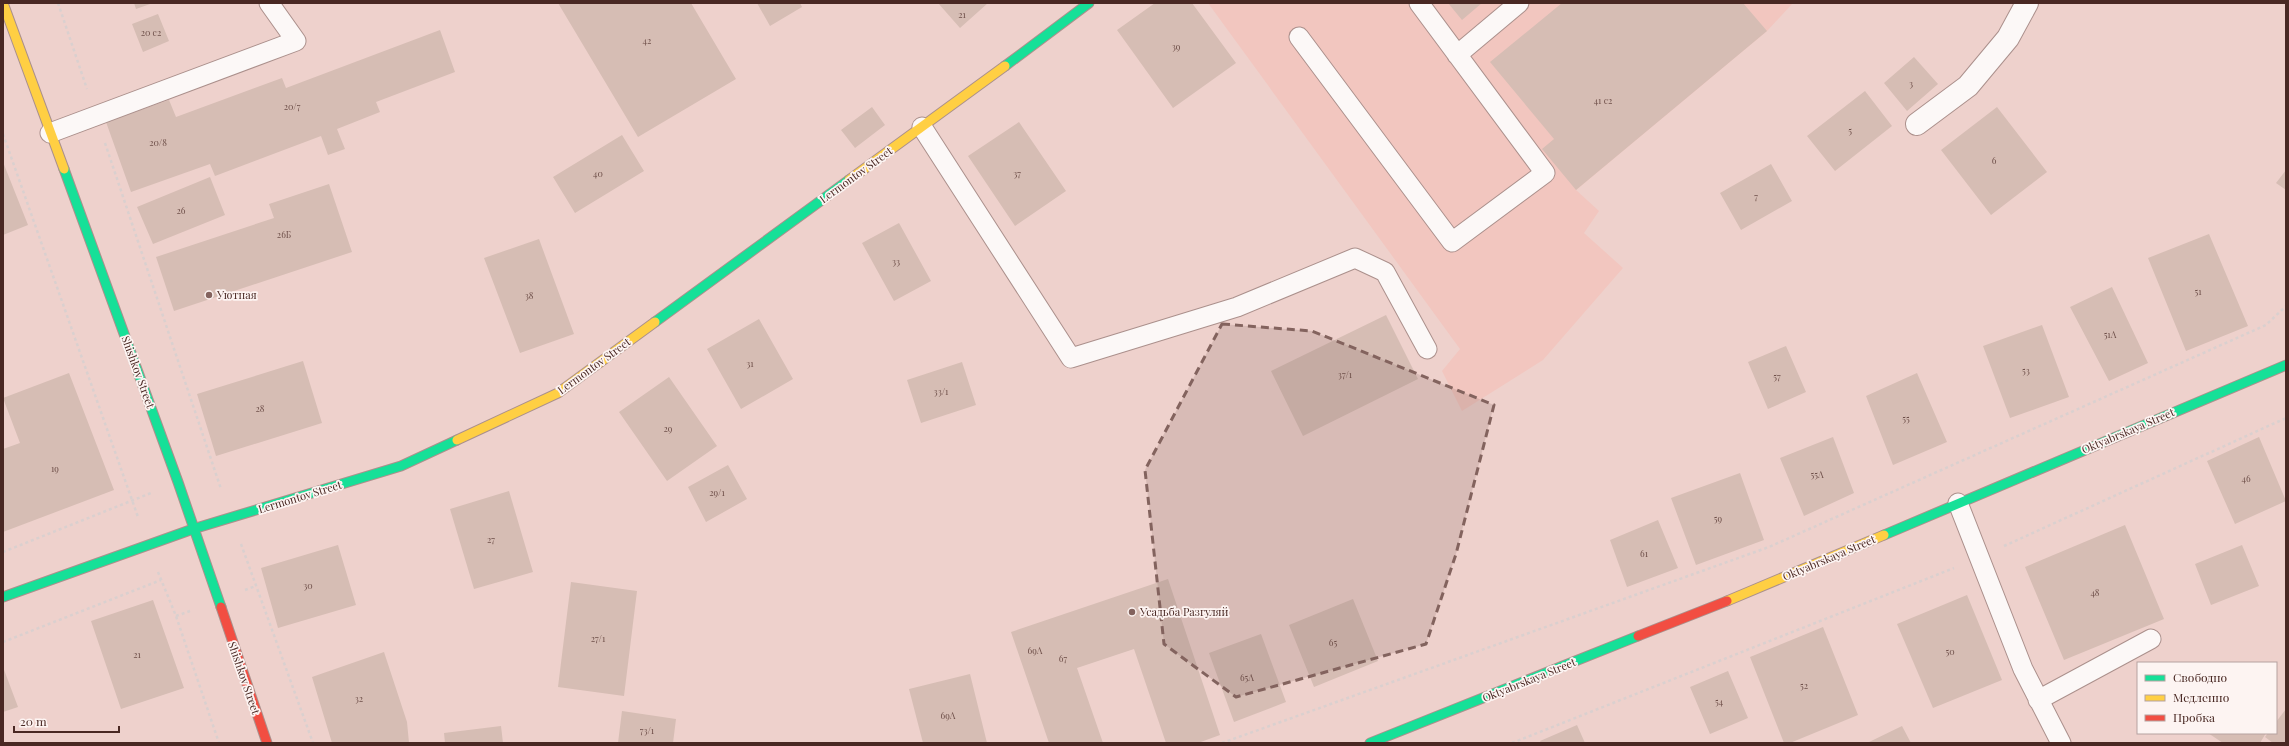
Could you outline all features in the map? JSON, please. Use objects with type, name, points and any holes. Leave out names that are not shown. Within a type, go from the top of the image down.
[{"type":"street","name":"Shishkov Street","points":[[3,3],[178,482],[266,743]]},
{"type":"street","name":"Lermontov Street","points":[[3,597],[193,529],[401,466],[558,392],[922,127],[1089,3]]},
{"type":"street","points":[[1917,124],[1968,86],[2008,38],[2027,3]]},
{"type":"street","name":"Oktyabrskaya Street","points":[[1370,743],[1717,605],[2286,364]]},
{"type":"lane","points":[[50,133],[296,41],[269,3]]},
{"type":"lane","points":[[1299,38],[1452,242],[1545,173],[1419,3]]},
{"type":"lane","points":[[1457,55],[1519,3]]},
{"type":"lane","points":[[922,127],[1071,358],[1237,307],[1355,258],[1385,272],[1427,350]]},
{"type":"lane","points":[[1958,503],[2023,669],[2061,743]]},
{"type":"lane","points":[[2038,700],[2151,639]]},
{"type":"path","points":[[58,3],[223,493]]},
{"type":"path","points":[[3,134],[148,544],[176,616],[219,743]]},
{"type":"path","points":[[1222,743],[1769,546],[2266,325],[2286,306]]},
{"type":"path","points":[[1512,743],[1980,557],[2286,418]]},
{"type":"path","points":[[3,552],[133,500]]},
{"type":"path","points":[[242,548],[313,743]]},
{"type":"path","points":[[3,642],[161,580]]},
{"type":"path","points":[[246,590],[256,586]]},
{"type":"path","points":[[176,616],[195,609]]},
{"type":"highlighted area","points":[[1222,324],[1312,331],[1494,405],[1456,554],[1426,644],[1236,697],[1164,644],[1145,470]]},
{"type":"shaded area","points":[[1208,3],[1793,3],[1767,31],[1576,190],[1599,211],[1584,233],[1623,268],[1543,360],[1462,411],[1442,371],[1460,349]]},
{"type":"building","points":[[134,3],[153,3],[136,9]]},
{"type":"building","points":[[558,3],[691,3],[736,79],[638,137]]},
{"type":"building","points":[[757,3],[800,3],[802,7],[770,26]]},
{"type":"building","points":[[938,3],[988,3],[960,28]]},
{"type":"building","points":[[1155,3],[1192,3],[1236,63],[1173,108],[1117,30]]},
{"type":"building","points":[[1448,3],[1482,3],[1462,20]]},
{"type":"building","points":[[1562,3],[1743,3],[1767,31],[1576,190],[1542,149],[1554,139],[1490,62]]},
{"type":"building","points":[[158,14],[169,41],[143,52],[132,24]]},
{"type":"building","points":[[440,30],[455,72],[376,102],[380,112],[337,129],[345,149],[328,155],[321,136],[215,176],[210,164],[131,192],[106,122],[169,100],[176,117],[282,78],[286,88]]},
{"type":"building","points":[[1914,57],[1938,84],[1907,111],[1884,83]]},
{"type":"building","points":[[1865,91],[1892,126],[1835,171],[1807,136]]},
{"type":"building","points":[[872,107],[885,125],[855,148],[841,130]]},
{"type":"building","points":[[1997,107],[2047,172],[1991,215],[1941,150]]},
{"type":"building","points":[[1019,122],[1066,191],[1015,226],[968,156]]},
{"type":"building","points":[[622,135],[644,171],[575,213],[553,177]]},
{"type":"building","points":[[3,162],[28,225],[3,235]]},
{"type":"building","points":[[1771,164],[1792,201],[1741,230],[1720,193]]},
{"type":"building","points":[[2286,170],[2286,190],[2276,183]]},
{"type":"building","points":[[210,177],[225,215],[153,244],[137,207]]},
{"type":"building","points":[[329,184],[352,252],[174,311],[156,257],[274,218],[269,204]]},
{"type":"building","points":[[899,223],[931,281],[894,301],[862,243]]},
{"type":"building","points":[[2209,234],[2248,326],[2186,351],[2148,258]]},
{"type":"building","points":[[539,239],[574,334],[520,353],[484,258]]},
{"type":"building","points":[[2112,287],[2148,363],[2109,381],[2070,307]]},
{"type":"building","points":[[1386,315],[1418,379],[1303,436],[1271,371]]},
{"type":"building","points":[[759,319],[793,379],[741,409],[707,349]]},
{"type":"building","points":[[2042,325],[2069,397],[2010,418],[1983,346]]},
{"type":"building","points":[[1786,346],[1806,392],[1768,409],[1748,362]]},
{"type":"building","points":[[303,361],[322,423],[216,456],[197,394]]},
{"type":"building","points":[[962,362],[976,405],[921,423],[907,380]]},
{"type":"building","points":[[69,373],[114,490],[3,532],[3,449],[20,443],[3,398]]},
{"type":"building","points":[[1917,373],[1947,442],[1893,465],[1866,396]]},
{"type":"building","points":[[669,377],[717,446],[667,481],[619,412]]},
{"type":"building","points":[[1833,437],[1854,493],[1804,516],[1780,458]]},
{"type":"building","points":[[2259,437],[2286,501],[2235,524],[2207,461]]},
{"type":"building","points":[[728,465],[747,499],[706,522],[688,487]]},
{"type":"building","points":[[1740,473],[1764,540],[1696,565],[1671,498]]},
{"type":"building","points":[[509,491],[533,572],[474,589],[450,509]]},
{"type":"building","points":[[1658,520],[1678,568],[1627,587],[1610,540]]},
{"type":"building","points":[[2125,525],[2164,619],[2064,660],[2025,567]]},
{"type":"building","points":[[338,545],[356,605],[278,628],[261,568]]},
{"type":"building","points":[[2242,545],[2259,586],[2211,605],[2195,564]]},
{"type":"building","points":[[1168,579],[1220,735],[1198,743],[1166,743],[1134,649],[1077,668],[1103,743],[1049,743],[1011,632]]},
{"type":"building","points":[[571,582],[637,591],[624,696],[558,687]]},
{"type":"building","points":[[1967,595],[2002,680],[1933,708],[1897,624]]},
{"type":"building","points":[[1353,599],[1378,661],[1314,687],[1289,625]]},
{"type":"building","points":[[153,600],[184,688],[121,709],[91,621]]},
{"type":"building","points":[[1823,627],[1858,715],[1790,743],[1784,743],[1750,657]]},
{"type":"building","points":[[1261,634],[1286,702],[1234,722],[1209,653]]},
{"type":"building","points":[[384,652],[407,722],[409,743],[332,743],[312,677]]},
{"type":"building","points":[[3,667],[18,707],[3,712]]},
{"type":"building","points":[[1728,671],[1748,718],[1710,734],[1690,687]]},
{"type":"building","points":[[970,674],[987,743],[923,743],[909,689]]},
{"type":"building","points":[[2286,709],[2286,743],[2273,743],[2265,737],[2267,734],[2277,734],[2277,721]]},
{"type":"building","points":[[622,711],[676,719],[673,743],[618,743]]},
{"type":"building","points":[[1577,725],[1585,743],[1541,743],[1540,741]]},
{"type":"building","points":[[501,726],[503,743],[445,743],[444,733]]},
{"type":"building","points":[[1902,726],[1911,743],[1867,743]]},
{"type":"building","points":[[2210,734],[2265,734],[2260,743],[2223,743]]},
{"type":"traffic: fast","points":[[1005,66],[1089,3]]},
{"type":"traffic: fast","points":[[64,169],[178,482],[221,607]]},
{"type":"traffic: fast","points":[[655,322],[849,180]]},
{"type":"traffic: fast","points":[[1884,535],[2286,365]]},
{"type":"traffic: fast","points":[[3,597],[193,529],[401,466],[457,440]]},
{"type":"traffic: fast","points":[[1370,743],[1638,636]]},
{"type":"traffic: slow","points":[[3,3],[64,169]]},
{"type":"traffic: slow","points":[[849,180],[1005,66]]},
{"type":"traffic: slow","points":[[457,440],[558,393],[655,322]]},
{"type":"traffic: slow","points":[[1727,601],[1884,535]]},
{"type":"traffic: jam","points":[[1638,636],[1727,601]]},
{"type":"traffic: jam","points":[[221,607],[267,743]]},
{"type":"place","name":"Уютная","points":[[209,295]]},
{"type":"place","name":"Усадьба Разгуляй","points":[[1132,612]]}]
